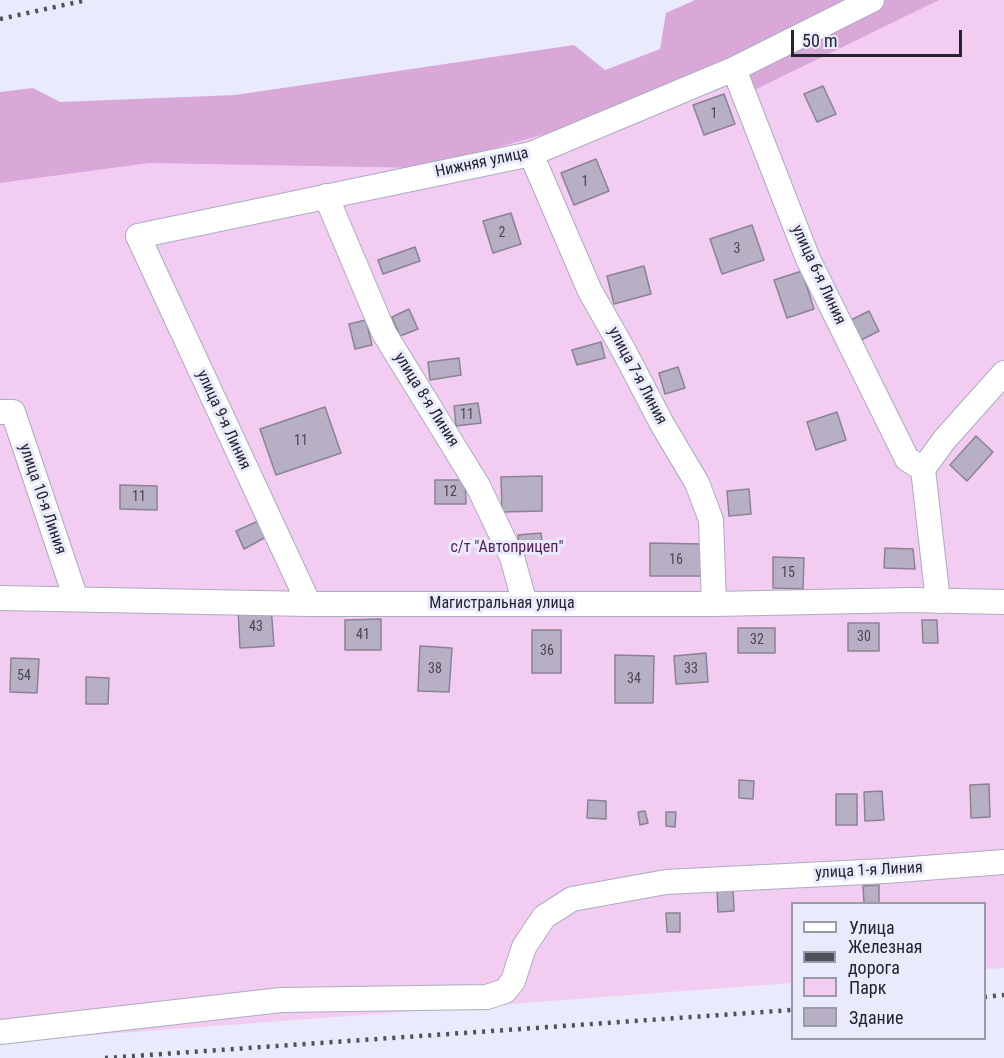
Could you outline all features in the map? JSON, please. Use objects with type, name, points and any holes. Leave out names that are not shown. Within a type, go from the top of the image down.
[{"type":"street","name":"Нижняя улица","points":[[138,236],[531,154],[734,69],[872,0]]},
{"type":"street","name":"улица 6-я Линия","points":[[734,69],[808,259],[907,459],[923,469]]},
{"type":"street","name":"улица 7-я Линия","points":[[531,154],[590,291],[662,424],[697,483],[711,520],[714,604]]},
{"type":"street","name":"улица 8-я Линия","points":[[326,196],[384,333],[478,486],[512,557],[525,604]]},
{"type":"street","name":"улица 9-я Линия","points":[[138,236],[309,604]]},
{"type":"street","points":[[938,601],[923,469],[945,439],[1004,373]]},
{"type":"street","name":"улица 10-я Линия","points":[[0,412],[13,412],[76,599]]},
{"type":"street","name":"Магистральная улица","points":[[0,598],[309,604],[1004,602]]},
{"type":"street","name":"улица 1-я Линия","points":[[0,1032],[280,1000],[488,997],[505,991],[513,981],[524,947],[544,917],[572,899],[666,882],[885,871],[1004,862]]},
{"type":"green space","name":"с/т \"Автоприцеп\"","points":[[864,0],[1004,0],[1004,968],[986,969],[986,902],[791,902],[791,983],[0,1042],[0,144],[739,67]]},
{"type":"shaded area","points":[[695,0],[939,0],[744,95],[727,76],[627,111],[424,168],[149,163],[0,183],[0,92],[33,88],[60,102],[235,95],[574,45],[605,70],[660,49],[666,13]]},
{"type":"building","points":[[823,86],[836,114],[817,122],[804,94]]},
{"type":"building","points":[[724,94],[735,124],[704,135],[693,105]]},
{"type":"building","points":[[596,159],[609,191],[574,205],[561,173]]},
{"type":"building","points":[[511,213],[521,244],[493,253],[483,221]]},
{"type":"building","points":[[752,225],[764,260],[722,274],[710,239]]},
{"type":"building","points":[[415,247],[420,261],[383,274],[378,260]]},
{"type":"building","points":[[644,266],[651,294],[614,304],[607,276]]},
{"type":"building","points":[[802,271],[814,309],[787,318],[774,280]]},
{"type":"building","points":[[409,309],[418,329],[400,336],[392,317]]},
{"type":"building","points":[[869,311],[879,331],[861,340],[851,320]]},
{"type":"building","points":[[366,320],[372,345],[355,349],[349,324]]},
{"type":"building","points":[[601,342],[605,358],[577,365],[572,350]]},
{"type":"building","points":[[459,358],[461,375],[430,380],[428,362]]},
{"type":"building","points":[[678,367],[685,388],[665,394],[659,373]]},
{"type":"building","points":[[478,403],[481,423],[456,426],[454,406]]},
{"type":"building","points":[[325,407],[341,453],[276,475],[260,429]]},
{"type":"building","points":[[837,412],[846,440],[816,450],[807,422]]},
{"type":"building","points":[[976,436],[993,452],[967,481],[950,465]]},
{"type":"building","points":[[542,476],[542,511],[502,512],[501,477]]},
{"type":"building","points":[[435,480],[465,480],[466,504],[435,504]]},
{"type":"building","points":[[120,485],[157,486],[157,510],[120,509]]},
{"type":"building","points":[[749,489],[751,514],[729,516],[727,491]]},
{"type":"building","points":[[258,521],[266,537],[244,549],[236,531]]},
{"type":"building","points":[[541,533],[543,553],[520,555],[518,535]]},
{"type":"building","points":[[650,543],[702,544],[701,576],[650,576]]},
{"type":"building","points":[[885,548],[913,549],[915,569],[884,568]]},
{"type":"building","points":[[773,557],[804,558],[803,589],[773,588]]},
{"type":"building","points":[[271,606],[274,646],[240,648],[238,609]]},
{"type":"building","points":[[381,619],[381,650],[345,650],[345,620]]},
{"type":"building","points":[[922,620],[937,620],[938,643],[923,643]]},
{"type":"building","points":[[848,623],[879,623],[879,651],[848,651]]},
{"type":"building","points":[[738,628],[775,628],[775,653],[738,653]]},
{"type":"building","points":[[532,630],[561,630],[561,673],[532,673]]},
{"type":"building","points":[[420,646],[452,648],[449,692],[418,691]]},
{"type":"building","points":[[706,653],[708,682],[676,684],[674,656]]},
{"type":"building","points":[[615,655],[654,656],[653,703],[615,703]]},
{"type":"building","points":[[11,658],[39,659],[37,693],[10,692]]},
{"type":"building","points":[[86,677],[109,678],[108,704],[86,704]]},
{"type":"building","points":[[739,780],[754,781],[753,799],[739,798]]},
{"type":"building","points":[[989,784],[990,817],[971,818],[970,785]]},
{"type":"building","points":[[882,791],[884,820],[865,821],[864,792]]},
{"type":"building","points":[[836,794],[857,794],[857,825],[836,825]]},
{"type":"building","points":[[588,800],[606,801],[606,819],[587,818]]},
{"type":"building","points":[[645,811],[648,823],[640,825],[638,812]]},
{"type":"building","points":[[666,812],[676,812],[675,827],[666,826]]},
{"type":"building","points":[[879,885],[879,902],[864,902],[863,886]]},
{"type":"building","points":[[733,888],[734,911],[718,912],[717,889]]},
{"type":"building","points":[[666,913],[680,913],[680,932],[667,932]]},
{"type":"railway","points":[[0,19],[87,0]]},
{"type":"railway","points":[[986,997],[1004,995]]},
{"type":"railway","points":[[105,1058],[791,1010]]}]
